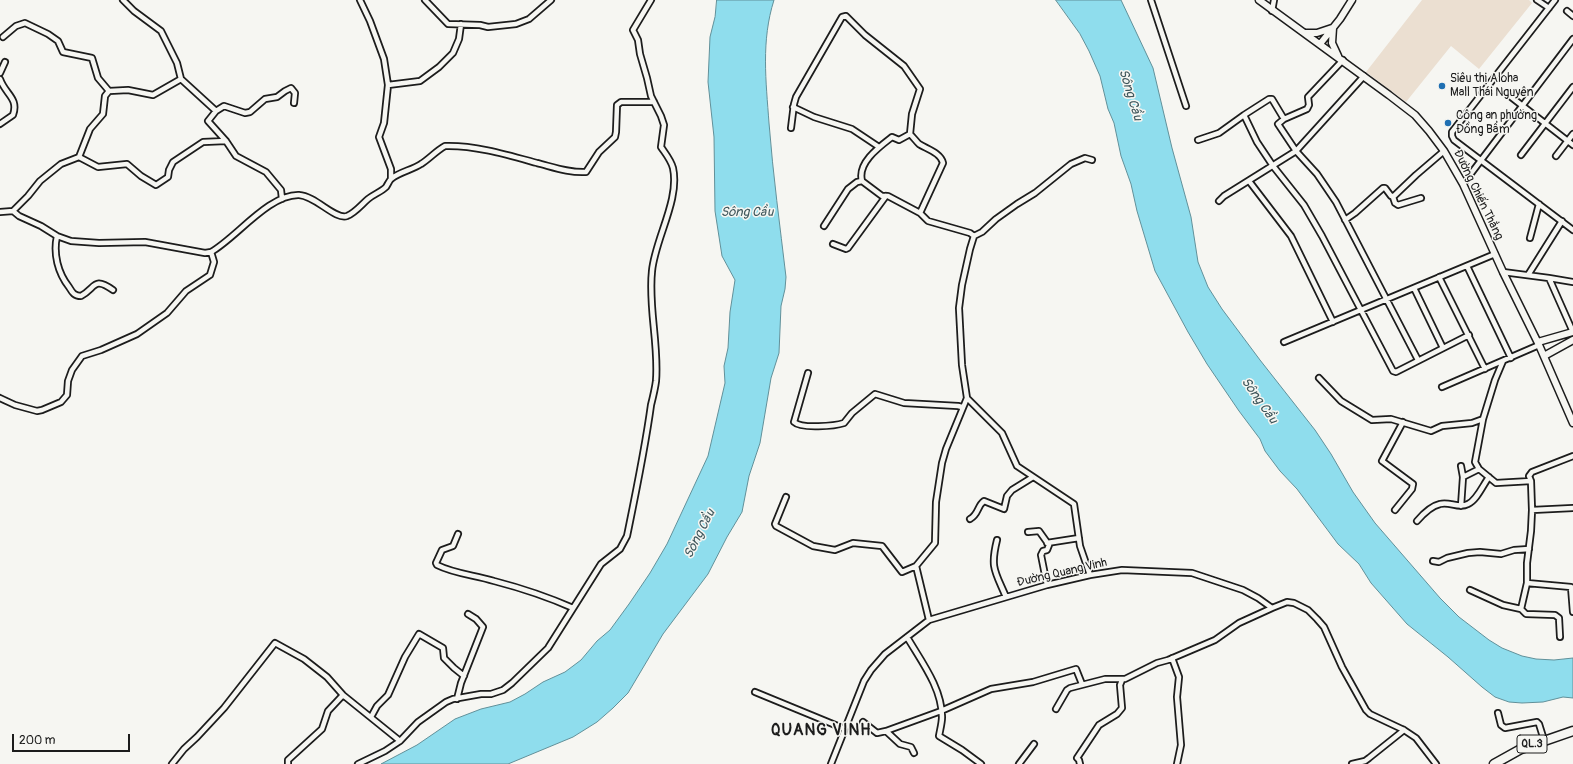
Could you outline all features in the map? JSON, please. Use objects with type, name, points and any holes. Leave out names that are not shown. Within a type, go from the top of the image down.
[{"type":"highway","name":"QL.3","points":[[1494,764],[1520,749],[1573,731]]},
{"type":"main road","name":"Đường Chiến Thắng","points":[[1259,0],[1272,11],[1306,33],[1364,76],[1414,115],[1429,131],[1444,151],[1462,184],[1544,356],[1573,423]]},
{"type":"main road","points":[[1320,44],[1352,0]]},
{"type":"main road","points":[[1306,33],[1317,34],[1333,27]]},
{"type":"main road","points":[[1333,27],[1332,43],[1341,59]]},
{"type":"main road","points":[[1538,344],[1573,332]]},
{"type":"main road","points":[[1544,356],[1573,340]]},
{"type":"street","points":[[123,0],[134,11],[161,31],[177,64],[181,79],[216,111]]},
{"type":"street","points":[[13,211],[19,216],[41,226],[57,236],[71,241],[99,243],[145,242],[205,253],[211,252],[267,207],[282,198],[299,195],[307,197],[326,207],[336,215],[345,216],[351,214],[370,197],[380,192],[390,179],[390,169],[379,137],[384,123],[388,85],[383,56],[370,21],[360,0]]},
{"type":"street","points":[[426,0],[448,24],[480,25],[488,27],[522,23],[552,0]]},
{"type":"street","points":[[358,764],[385,751],[400,741],[423,718],[446,702],[483,694],[492,694],[503,690],[512,683],[548,648],[601,564],[615,553],[624,543],[627,536],[648,433],[656,380],[655,335],[651,285],[652,270],[654,257],[671,202],[673,183],[673,169],[671,163],[661,147],[664,125],[654,102],[640,54],[638,40],[632,30],[651,0]]},
{"type":"street","points":[[1151,0],[1186,106]]},
{"type":"street","points":[[1272,11],[1274,0]]},
{"type":"street","points":[[1537,0],[1549,8]]},
{"type":"street","points":[[1554,0],[1452,132],[1452,136],[1454,140],[1480,161],[1573,230]]},
{"type":"street","points":[[1567,11],[1573,16]]},
{"type":"street","points":[[791,128],[793,107],[799,91],[842,17],[846,16],[865,35],[904,66],[919,86],[920,90],[912,114],[910,134]]},
{"type":"street","points":[[3,37],[16,26],[24,23],[46,33],[58,41],[63,52],[92,58],[98,78],[110,91]]},
{"type":"street","points":[[388,85],[420,81],[439,67],[453,53],[459,39],[461,24]]},
{"type":"street","points":[[1462,184],[1573,39]]},
{"type":"street","points":[[1341,59],[1308,96],[1309,105],[1307,109],[1280,121],[1278,124],[1296,151],[1317,174],[1336,202],[1418,360]]},
{"type":"street","points":[[0,72],[5,62]]},
{"type":"street","points":[[1220,201],[1224,196],[1296,151],[1364,76]]},
{"type":"street","points":[[0,79],[4,89],[14,100],[16,105],[13,115],[0,124]]},
{"type":"street","points":[[0,212],[13,211],[40,181],[62,164],[79,157],[90,129],[103,114],[105,96],[110,91],[128,90],[153,95],[181,79]]},
{"type":"street","points":[[1521,155],[1573,87]]},
{"type":"street","points":[[282,198],[281,190],[266,172],[236,156],[226,141],[208,121],[216,111],[225,105],[245,112],[250,112],[265,99],[279,96],[291,88],[296,93],[294,103]]},
{"type":"street","points":[[1506,94],[1573,145]]},
{"type":"street","points":[[1198,140],[1219,133],[1244,115],[1271,99],[1284,119]]},
{"type":"street","points":[[390,179],[422,163],[442,147],[450,146],[478,149],[558,169],[586,172],[599,152],[615,137],[617,104],[621,102],[654,102]]},
{"type":"street","points":[[793,107],[814,117],[852,128],[879,147]]},
{"type":"street","points":[[1244,115],[1257,142],[1273,166],[1304,205],[1393,371],[1396,372],[1469,335]]},
{"type":"street","points":[[910,134],[899,140],[892,137],[879,147],[865,163],[861,172],[862,181],[882,196],[886,196],[920,213],[928,221],[970,233],[974,236]]},
{"type":"street","points":[[910,134],[920,144],[932,151],[943,162],[920,213]]},
{"type":"street","points":[[1556,156],[1573,134]]},
{"type":"street","points":[[79,157],[97,167],[127,164],[141,176],[156,185],[167,178],[173,162],[203,142],[226,141]]},
{"type":"street","points":[[1393,197],[1444,151]]},
{"type":"street","points":[[786,497],[775,524],[776,526],[810,545],[835,550],[853,543],[882,546],[902,572],[916,566],[935,543],[936,502],[942,463],[946,449],[967,398],[962,365],[959,308],[962,286],[974,236],[982,232],[996,219],[1035,193],[1071,164],[1085,158],[1092,160]]},
{"type":"street","points":[[1249,180],[1291,236],[1333,322]]},
{"type":"street","points":[[824,226],[848,188],[852,184],[862,181]]},
{"type":"street","points":[[1346,220],[1383,188],[1385,188],[1393,197],[1395,203],[1398,205],[1421,198]]},
{"type":"street","points":[[833,244],[846,249],[848,248],[886,196]]},
{"type":"street","points":[[1530,238],[1539,204]]},
{"type":"street","points":[[1528,275],[1562,221]]},
{"type":"street","points":[[57,236],[55,246],[59,268],[65,282],[74,294],[81,296],[94,284],[107,286],[113,290]]},
{"type":"street","points":[[0,398],[15,405],[37,411],[61,402],[67,395],[68,380],[72,370],[82,356],[102,350],[137,334],[167,313],[186,291],[210,275],[214,262],[211,252]]},
{"type":"street","points":[[1284,342],[1495,254]]},
{"type":"street","points":[[1467,266],[1510,358]]},
{"type":"street","points":[[1503,272],[1573,282]]},
{"type":"street","points":[[1440,277],[1486,368]]},
{"type":"street","points":[[1549,278],[1573,332]]},
{"type":"street","points":[[1414,288],[1443,348]]},
{"type":"street","points":[[1442,387],[1510,358],[1538,344]]},
{"type":"street","points":[[1503,361],[1495,380],[1483,419],[1475,462],[1479,469],[1496,483],[1531,481]]},
{"type":"street","points":[[808,373],[794,422],[796,424],[807,426],[844,423],[852,413],[875,394],[904,403],[958,406],[962,408]]},
{"type":"street","points":[[1319,378],[1341,401],[1369,419],[1391,419],[1431,431],[1442,426],[1483,419]]},
{"type":"street","points":[[967,398],[1002,433],[1017,466],[1074,504],[1082,555],[1090,575]]},
{"type":"street","points":[[1395,510],[1412,489],[1413,484],[1382,461],[1403,422]]},
{"type":"street","points":[[1521,609],[1526,583],[1532,510],[1531,481],[1529,476],[1532,472],[1573,456]]},
{"type":"street","points":[[1460,506],[1463,477],[1461,466]]},
{"type":"street","points":[[1463,477],[1479,469]]},
{"type":"street","points":[[970,519],[976,516],[984,500],[1004,509],[1008,496],[1012,490],[1033,477]]},
{"type":"street","points":[[1417,520],[1428,510],[1440,504],[1460,506],[1468,504],[1473,501],[1489,477]]},
{"type":"street","points":[[1532,510],[1573,508]]},
{"type":"street","points":[[1028,532],[1039,531],[1049,548],[1040,555],[1047,584]]},
{"type":"street","points":[[458,534],[453,546],[442,550],[436,563],[437,565],[451,571],[493,580],[544,596],[573,608]]},
{"type":"street","points":[[1047,543],[1079,538]]},
{"type":"street","points":[[997,540],[993,555],[993,565],[1006,597]]},
{"type":"street","points":[[1433,561],[1438,562],[1447,558],[1468,553],[1487,552],[1501,554],[1514,550],[1529,549]]},
{"type":"street","points":[[916,566],[929,620]]},
{"type":"street","name":"Đường Quang Vinh","points":[[831,764],[864,681],[871,670],[885,654],[929,620],[1047,584],[1122,570],[1192,573],[1243,590],[1272,608]]},
{"type":"street","points":[[1526,583],[1571,587],[1573,612]]},
{"type":"street","points":[[1470,590],[1504,605],[1521,609],[1526,614],[1555,615],[1559,618],[1560,637]]},
{"type":"street","points":[[1056,709],[1068,689],[1105,679],[1122,680],[1157,663],[1215,640],[1239,623],[1272,608],[1287,602],[1294,603],[1308,610],[1324,627],[1342,667],[1366,710],[1370,714],[1404,730],[1416,738],[1436,764]]},
{"type":"street","points":[[457,699],[464,676],[483,627],[476,619],[468,614]]},
{"type":"street","points":[[371,717],[378,706],[388,696],[405,657],[419,634],[443,648],[444,658],[464,676]]},
{"type":"street","points":[[907,637],[927,670],[938,693],[941,711],[939,736],[981,764]]},
{"type":"street","points":[[172,764],[184,749],[224,708],[275,643],[304,659],[327,677],[343,695],[400,741]]},
{"type":"street","points":[[1172,658],[1179,677],[1177,697],[1180,746],[1177,764]]},
{"type":"street","points":[[863,722],[877,733],[886,731],[941,711],[991,689],[1033,682],[1076,669],[1082,684]]},
{"type":"street","points":[[1080,764],[1080,760],[1077,758],[1099,725],[1117,714],[1122,708],[1120,686],[1122,680]]},
{"type":"street","points":[[755,692],[845,729]]},
{"type":"street","points":[[288,764],[288,760],[322,729],[328,711],[343,695]]},
{"type":"street","points":[[1498,713],[1502,725],[1505,728],[1534,721],[1537,722],[1544,740]]},
{"type":"street","points":[[1352,764],[1369,758],[1404,730]]},
{"type":"street","points":[[886,731],[900,744],[911,747],[914,753]]},
{"type":"street","points":[[1019,764],[1034,744]]},
{"type":"shaded area","points":[[1422,0],[1529,0],[1532,3],[1479,69],[1451,46],[1406,102],[1366,72]]},
{"type":"water","name":"Sông Cầu","points":[[717,0],[774,0],[767,31],[766,76],[772,162],[786,277],[781,306],[779,353],[771,378],[760,443],[749,476],[742,512],[708,574],[663,634],[628,693],[597,722],[573,737],[508,764],[381,764],[417,745],[455,719],[481,709],[510,702],[543,682],[565,672],[581,660],[597,641],[610,630],[650,573],[667,544],[708,456],[725,383],[724,366],[728,348],[730,312],[735,280],[722,256],[715,211],[714,137],[708,82],[710,37]]},
{"type":"water","name":"Sông Cầu","points":[[1056,0],[1121,0],[1153,68],[1172,148],[1191,217],[1198,262],[1208,287],[1222,309],[1260,360],[1315,430],[1353,492],[1375,523],[1440,598],[1459,617],[1489,640],[1502,648],[1522,656],[1536,659],[1554,660],[1573,658],[1573,698],[1563,697],[1543,702],[1509,702],[1495,697],[1482,687],[1407,624],[1371,583],[1359,564],[1338,544],[1297,489],[1280,471],[1265,451],[1260,439],[1207,364],[1155,271],[1137,211],[1131,184],[1121,156],[1114,123],[1108,109],[1100,76],[1080,34]]},
{"type":"place","name":"Siêu thị Aloha Mall Thái Nguyên","points":[[1442,86]]},
{"type":"place","name":"Công an phường Đồng Bẩm","points":[[1448,123]]},
{"type":"district","name":"QUANG VINH","points":[[821,731]]}]
